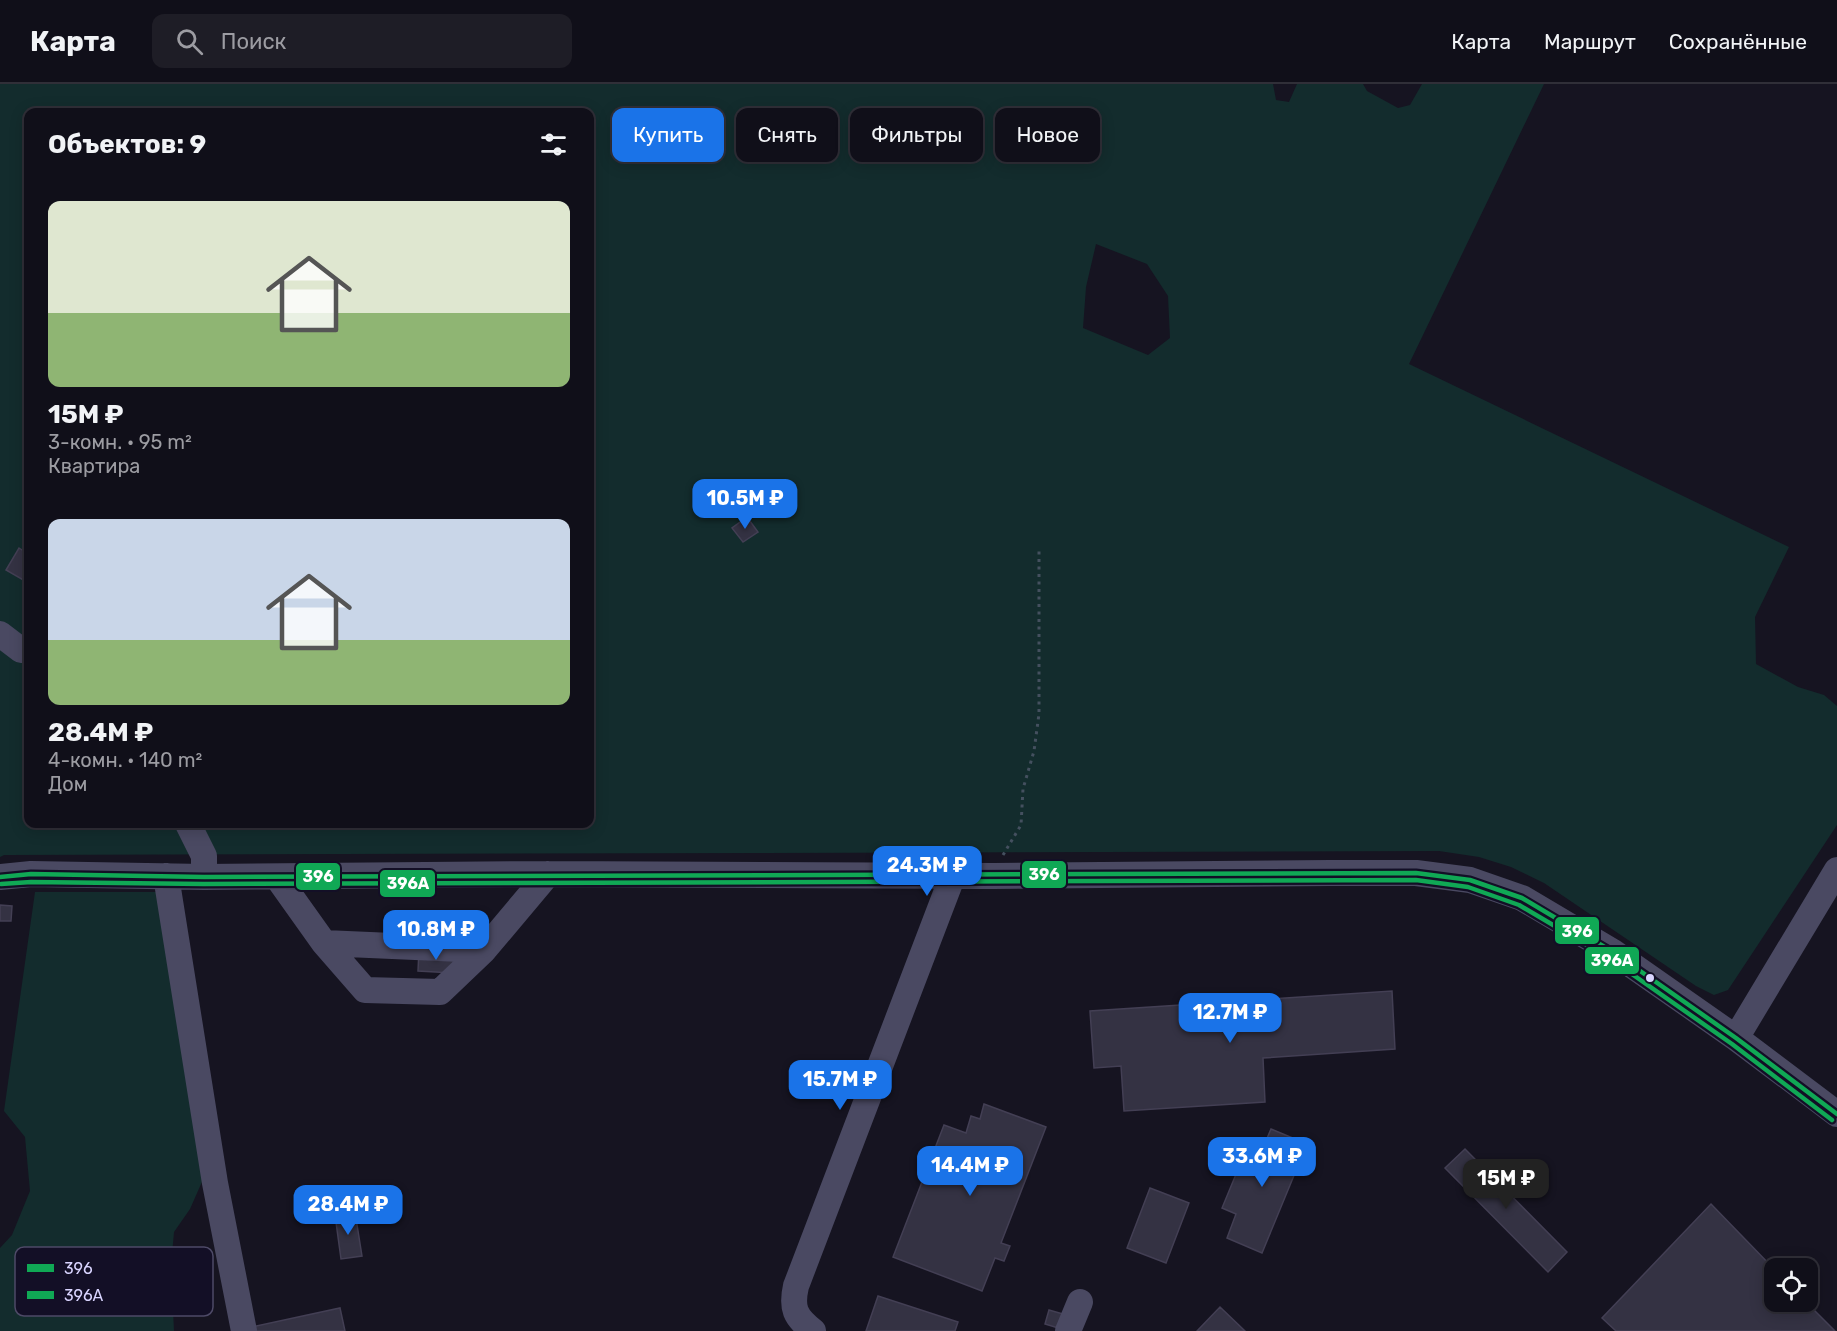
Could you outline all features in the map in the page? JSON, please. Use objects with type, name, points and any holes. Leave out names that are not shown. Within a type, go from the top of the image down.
[{"type":"street","points":[[0,634],[21,650]]},
{"type":"street","points":[[190,828],[204,856],[204,877]]},
{"type":"street","points":[[1736,1038],[1837,870]]},
{"type":"street","points":[[0,877],[31,874],[277,877],[548,874],[1416,873],[1470,880],[1522,898],[1581,931],[1736,1038],[1837,1114]]},
{"type":"street","points":[[277,877],[324,943],[365,990],[440,992],[484,950],[548,874]]},
{"type":"street","points":[[813,1331],[797,1318],[792,1303],[796,1286],[953,875]]},
{"type":"street","points":[[166,876],[215,1184],[244,1331]]},
{"type":"street","points":[[324,943],[484,950]]},
{"type":"street","points":[[1068,1331],[1080,1302]]},
{"type":"path","points":[[1004,852],[1021,825],[1023,789],[1034,751],[1039,714],[1039,548]]},
{"type":"green space","points":[[0,84],[1273,84],[1276,100],[1289,102],[1297,84],[1363,84],[1367,91],[1398,108],[1410,105],[1422,84],[1544,84],[1409,364],[1789,547],[1755,617],[1756,664],[1798,687],[1824,695],[1837,706],[1837,825],[1728,990],[1714,995],[1696,986],[1544,883],[1511,867],[1479,857],[1439,851],[4,855],[0,857]],"holes":[[[1096,244],[1147,264],[1168,296],[1170,338],[1148,355],[1083,328],[1086,287]]]},
{"type":"green space","points":[[35,892],[161,892],[205,1175],[190,1209],[174,1232],[173,1247],[15,1247],[15,1316],[173,1316],[174,1331],[0,1331],[0,1248],[12,1235],[30,1191],[25,1137],[4,1111]]},
{"type":"building","points":[[747,517],[758,532],[743,542],[732,528]]},
{"type":"building","points":[[19,548],[24,551],[24,580],[6,570]]},
{"type":"building","points":[[0,905],[12,906],[11,921],[0,921]]},
{"type":"building","points":[[419,950],[454,952],[453,973],[418,971]]},
{"type":"building","points":[[1392,991],[1395,1049],[1263,1058],[1265,1102],[1124,1111],[1121,1066],[1094,1068],[1090,1011]]},
{"type":"building","points":[[984,1104],[1046,1127],[1001,1243],[1010,1246],[1004,1261],[995,1258],[982,1291],[893,1257],[944,1125],[966,1133],[971,1116],[980,1119]]},
{"type":"building","points":[[1271,1129],[1307,1144],[1262,1253],[1227,1238],[1236,1214],[1222,1208],[1251,1138],[1265,1143]]},
{"type":"building","points":[[1465,1149],[1567,1252],[1548,1272],[1445,1168]]},
{"type":"building","points":[[1150,1188],[1189,1203],[1166,1263],[1127,1248]]},
{"type":"building","points":[[1711,1204],[1764,1259],[1764,1312],[1816,1312],[1835,1331],[1616,1331],[1602,1318]]},
{"type":"building","points":[[355,1212],[362,1256],[341,1259],[335,1215]]},
{"type":"building","points":[[878,1296],[958,1322],[955,1331],[866,1331]]},
{"type":"building","points":[[1220,1307],[1245,1331],[1197,1331]]},
{"type":"building","points":[[340,1308],[345,1331],[253,1331],[252,1327]]},
{"type":"building","points":[[1049,1310],[1070,1316],[1065,1330],[1045,1324]]},
{"type":"transit line","name":"396","points":[[0,877],[31,874],[204,877],[1416,873],[1470,880],[1522,898],[1613,952],[1736,1038],[1837,1114]]},
{"type":"transit line","name":"396А","points":[[1,884],[31,882],[204,884],[1416,880],[1468,887],[1519,905],[1609,958],[1732,1044],[1832,1120]]}]
